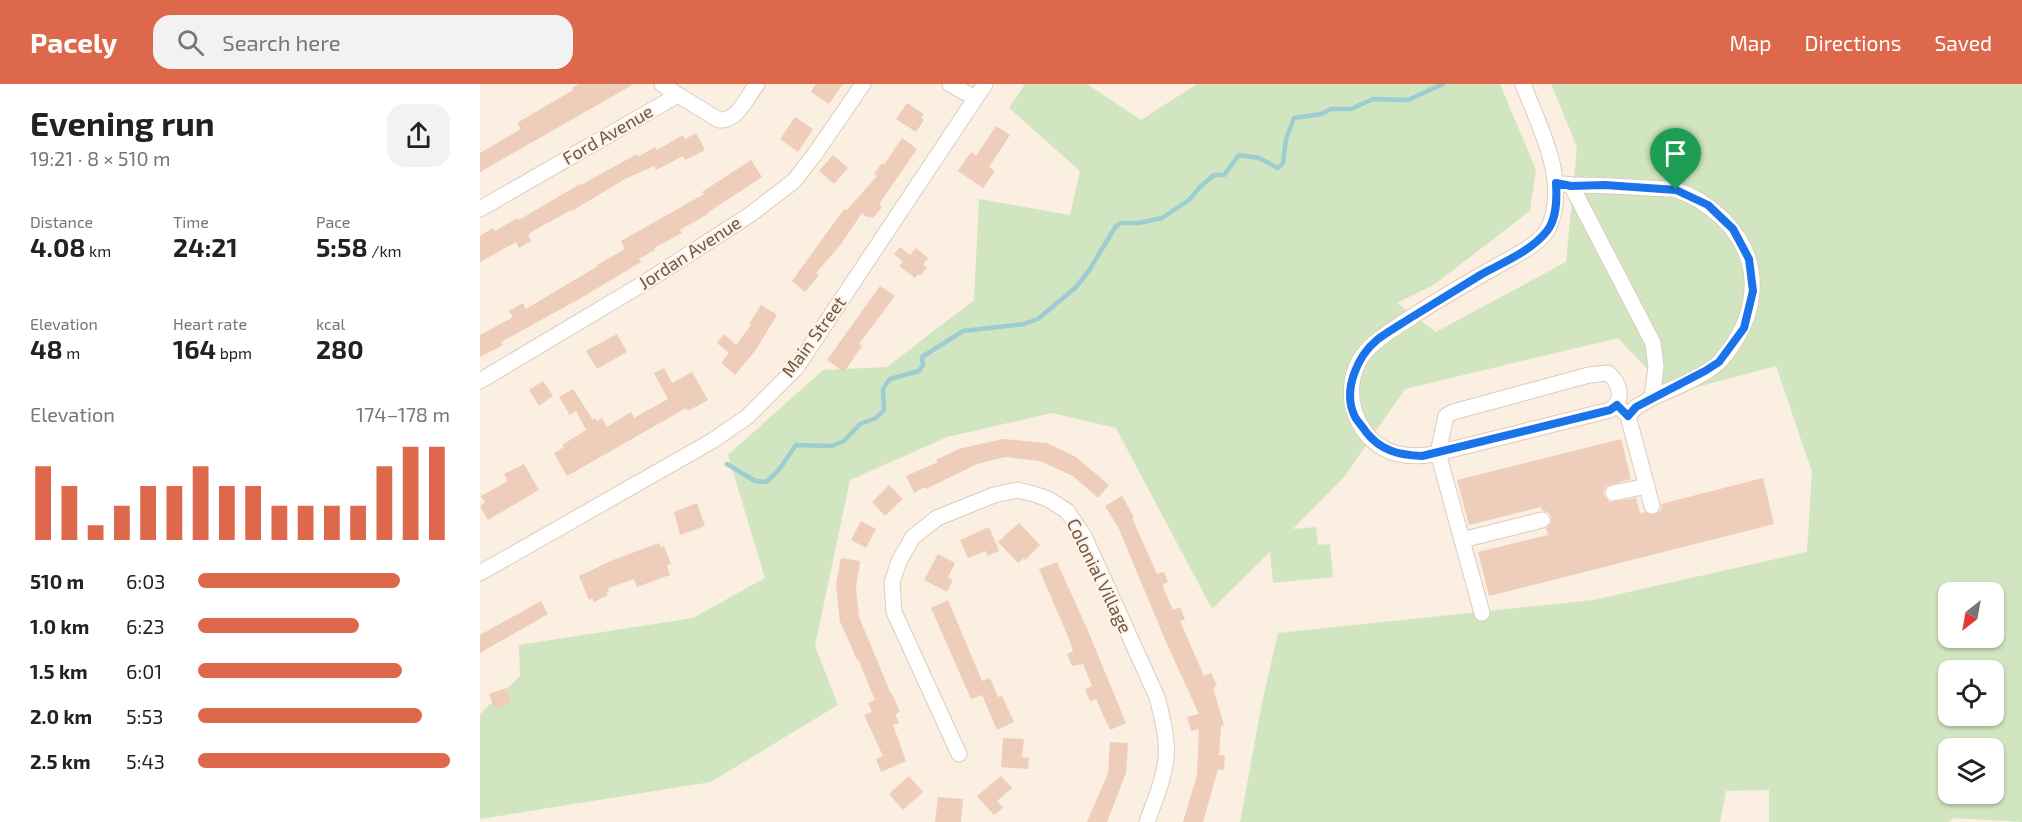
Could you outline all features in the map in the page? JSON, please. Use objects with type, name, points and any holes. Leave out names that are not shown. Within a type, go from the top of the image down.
[{"type":"street","points":[[662,84],[719,120],[732,118],[757,84]]},
{"type":"street","name":"Jordan Avenue","points":[[480,381],[649,280],[760,207],[794,181],[863,84]]},
{"type":"street","points":[[950,84],[975,98]]},
{"type":"street","name":"Main Street","points":[[480,573],[712,441],[747,417],[796,368],[985,84]]},
{"type":"street","points":[[1523,84],[1555,172],[1653,343],[1656,367],[1652,398]]},
{"type":"street","name":"Ford Avenue","points":[[480,209],[678,95]]},
{"type":"street","points":[[1563,184],[1676,190],[1708,205],[1733,229],[1749,259],[1753,291],[1744,328],[1719,362],[1636,407],[1610,410],[1422,456],[1389,451],[1375,442],[1355,416],[1351,393],[1356,366],[1364,354],[1377,340],[1455,290],[1526,250],[1548,230],[1563,184]]},
{"type":"street","points":[[1482,613],[1438,453],[1446,416],[1452,412],[1589,375],[1608,373],[1618,386],[1622,410],[1652,506]]},
{"type":"street","points":[[1612,494],[1647,486]]},
{"type":"street","name":"Colonial Village","points":[[959,754],[894,612],[892,583],[899,561],[914,537],[937,518],[994,495],[1017,490],[1034,494],[1048,499],[1067,511],[1084,536],[1157,697],[1162,717],[1166,757],[1161,782],[1148,822]]},
{"type":"street","points":[[1462,540],[1542,520]]},
{"type":"green space","points":[[1025,84],[1087,84],[1141,120],[1197,84],[1500,84],[1536,170],[1530,211],[1435,284],[1397,303],[1436,332],[1566,262],[1577,147],[1551,84],[2022,84],[2022,822],[1955,818],[1948,822],[1769,822],[1769,790],[1726,791],[1720,822],[1240,822],[1262,703],[1278,633],[1593,600],[1807,552],[1812,472],[1776,366],[1671,394],[1618,338],[1405,389],[1344,477],[1293,529],[1316,527],[1318,545],[1330,544],[1333,577],[1273,583],[1270,552],[1212,609],[1116,428],[1052,413],[947,437],[850,480],[815,646],[838,705],[711,782],[480,819],[480,714],[520,676],[519,645],[693,618],[765,578],[728,455],[823,370],[887,367],[974,300],[979,199],[1070,215],[1080,171],[1009,108]]},
{"type":"building","points":[[579,84],[634,84],[480,172],[480,153],[521,129],[517,123],[573,90],[572,88]]},
{"type":"building","points":[[816,84],[843,84],[829,104],[811,92]]},
{"type":"building","points":[[907,103],[924,114],[921,118],[924,120],[916,132],[896,119]]},
{"type":"building","points":[[795,117],[813,129],[798,152],[780,139]]},
{"type":"building","points":[[996,126],[1010,135],[989,167],[995,171],[983,188],[958,171],[971,152],[976,156]]},
{"type":"building","points":[[696,133],[705,150],[685,160],[683,156],[656,170],[654,166],[625,179],[533,231],[528,235],[531,241],[519,248],[516,242],[480,262],[480,236],[493,228],[495,231],[517,218],[518,220],[524,217],[637,154],[638,157],[655,147],[657,150],[683,135],[685,139]]},
{"type":"building","points":[[902,138],[917,149],[879,204],[882,207],[873,218],[869,216],[868,218],[862,213],[841,244],[816,273],[819,275],[805,292],[792,281],[844,209],[847,210],[877,176],[874,174],[882,163],[884,165]]},
{"type":"building","points":[[833,155],[848,168],[834,184],[819,171]]},
{"type":"building","points":[[751,160],[762,177],[680,230],[682,233],[654,248],[655,250],[639,259],[641,262],[501,342],[503,345],[480,357],[480,335],[513,317],[509,311],[523,303],[526,309],[598,266],[625,249],[621,241],[704,194],[702,192]]},
{"type":"building","points":[[900,247],[910,255],[916,248],[928,258],[923,265],[927,267],[920,276],[918,274],[915,278],[899,266],[903,262],[894,254]]},
{"type":"building","points":[[880,286],[895,296],[859,344],[862,346],[844,372],[827,360]]},
{"type":"building","points":[[761,305],[777,315],[755,351],[735,375],[721,363],[729,353],[717,343],[724,334],[736,345],[751,325],[749,324]]},
{"type":"building","points":[[617,334],[627,352],[597,369],[586,351]]},
{"type":"building","points":[[664,368],[672,383],[692,372],[708,400],[688,411],[686,408],[567,476],[554,453],[564,447],[562,445],[586,430],[576,411],[570,415],[559,397],[573,389],[593,420],[595,418],[597,421],[602,418],[607,427],[631,412],[634,418],[668,399],[654,373]]},
{"type":"building","points":[[543,381],[553,396],[539,406],[529,390]]},
{"type":"building","points":[[1003,439],[1047,443],[1076,457],[1109,485],[1098,498],[1073,476],[1040,461],[1005,457],[977,464],[914,493],[906,476],[938,462],[936,460],[959,449]]},
{"type":"building","points":[[1621,439],[1631,479],[1606,486],[1603,494],[1609,502],[1636,498],[1640,513],[1654,515],[1662,508],[1661,504],[1763,478],[1774,524],[1489,596],[1478,552],[1548,535],[1546,528],[1551,523],[1551,517],[1541,507],[1469,525],[1457,480]]},
{"type":"building","points":[[524,464],[539,490],[488,520],[480,506],[485,502],[481,496],[508,481],[504,474]]},
{"type":"building","points":[[889,485],[903,499],[885,516],[872,502]]},
{"type":"building","points":[[1122,496],[1134,517],[1132,518],[1157,574],[1164,572],[1168,582],[1162,585],[1173,610],[1180,607],[1185,619],[1180,621],[1204,676],[1211,673],[1217,686],[1213,688],[1224,725],[1221,726],[1219,755],[1225,755],[1224,770],[1218,769],[1203,822],[1183,822],[1197,775],[1199,729],[1191,731],[1187,717],[1199,714],[1119,529],[1105,506]]},
{"type":"building","points":[[697,503],[705,526],[680,535],[674,512]]},
{"type":"building","points":[[861,521],[876,529],[866,548],[851,540]]},
{"type":"building","points":[[1019,523],[1040,545],[1025,560],[1024,558],[1018,563],[998,542]]},
{"type":"building","points":[[989,527],[999,551],[987,556],[986,551],[968,558],[960,540]]},
{"type":"building","points":[[659,543],[661,547],[664,546],[671,564],[667,565],[670,575],[637,587],[634,579],[608,588],[609,591],[606,592],[608,595],[594,602],[592,598],[589,600],[579,576],[613,560]]},
{"type":"building","points":[[938,554],[955,563],[948,577],[953,580],[947,592],[924,580]]},
{"type":"building","points":[[841,558],[860,561],[856,588],[859,617],[900,712],[895,714],[899,723],[893,725],[906,761],[881,772],[876,759],[883,756],[864,715],[872,712],[868,703],[875,700],[840,623],[836,584]]},
{"type":"building","points":[[1057,562],[1126,723],[1110,730],[1096,699],[1090,701],[1085,689],[1092,686],[1083,664],[1072,666],[1067,654],[1073,651],[1069,639],[1039,569]]},
{"type":"building","points":[[948,600],[982,681],[990,678],[998,697],[1002,696],[1014,722],[997,730],[982,695],[971,699],[931,608]]},
{"type":"building","points":[[541,601],[548,614],[480,653],[480,635]]},
{"type":"building","points":[[506,688],[511,703],[495,709],[489,694]]},
{"type":"building","points":[[1003,738],[1024,739],[1022,757],[1029,758],[1028,769],[1001,767]]},
{"type":"building","points":[[1110,742],[1128,743],[1126,773],[1107,822],[1087,822],[1108,773]]},
{"type":"building","points":[[909,776],[923,792],[903,810],[889,794]]},
{"type":"building","points":[[1001,776],[1012,788],[997,801],[1003,808],[994,815],[977,796]]},
{"type":"building","points":[[938,797],[963,799],[961,822],[935,822]]},
{"type":"waterway","points":[[727,464],[755,481],[766,482],[778,471],[796,445],[832,446],[844,441],[860,424],[876,418],[884,410],[883,389],[890,379],[919,371],[923,365],[922,357],[963,331],[1024,324],[1038,319],[1075,288],[1088,272],[1116,226],[1121,223],[1139,223],[1162,218],[1189,200],[1214,175],[1224,175],[1239,155],[1259,158],[1278,168],[1283,163],[1286,139],[1294,118],[1321,114],[1331,109],[1351,109],[1373,99],[1408,100],[1443,84]]},
{"type":"route","points":[[1556,183],[1571,186],[1605,185],[1676,190],[1708,205],[1733,229],[1749,259],[1753,291],[1744,328],[1719,362],[1636,407],[1628,416],[1617,405],[1610,410],[1422,456],[1389,451],[1375,442],[1355,416],[1351,393],[1353,378],[1356,366],[1364,354],[1377,340],[1455,290],[1526,250],[1548,230],[1557,204],[1556,183]]}]
